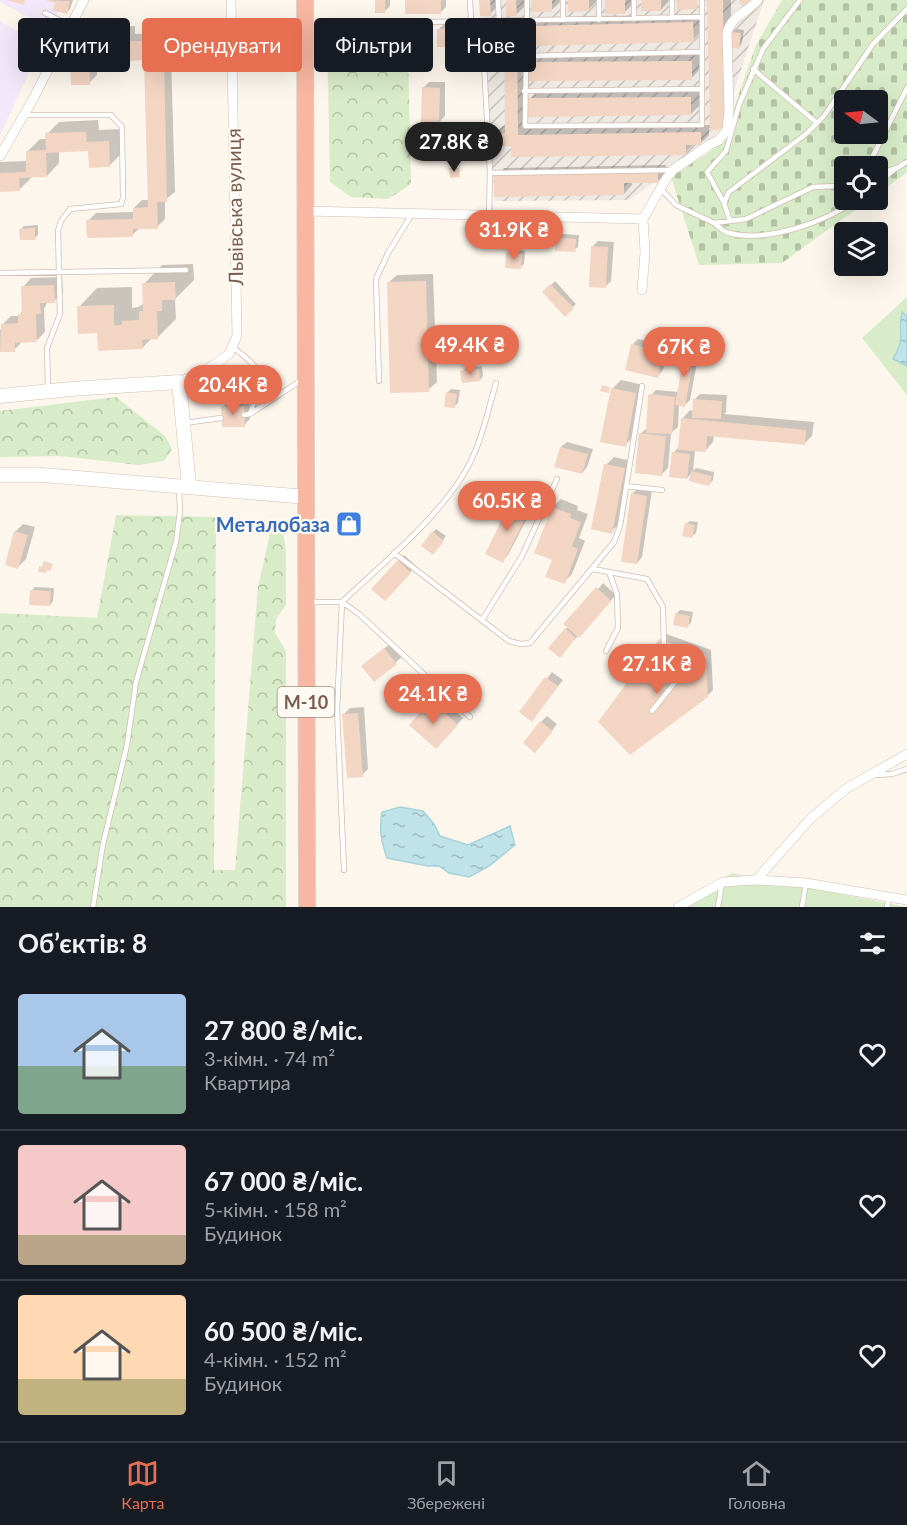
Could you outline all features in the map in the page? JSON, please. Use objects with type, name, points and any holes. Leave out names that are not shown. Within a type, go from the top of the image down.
[{"type":"highway","name":"М-10","points":[[305,0],[307,907]]},
{"type":"street","points":[[75,18],[84,0]]},
{"type":"street","name":"Львівська вулиця","points":[[231,0],[237,336],[232,347]]},
{"type":"street","points":[[642,290],[645,252],[644,219],[673,170],[719,140],[727,130],[729,112],[727,32],[734,18],[752,7],[758,0]]},
{"type":"street","points":[[0,156],[47,72]]},
{"type":"street","points":[[305,211],[644,219]]},
{"type":"street","points":[[0,396],[48,390],[179,382],[208,369],[229,354],[232,347]]},
{"type":"street","points":[[179,382],[183,423],[184,486]]},
{"type":"street","points":[[0,476],[42,475],[307,497]]},
{"type":"street","points":[[756,879],[811,818],[847,788],[907,754]]},
{"type":"street","points":[[678,907],[723,882],[756,879],[806,883],[907,900]]},
{"type":"lane","points":[[470,0],[471,18]]},
{"type":"lane","points":[[498,0],[499,18]]},
{"type":"lane","points":[[527,0],[527,18]]},
{"type":"lane","points":[[563,0],[563,20]]},
{"type":"lane","points":[[599,0],[599,20]]},
{"type":"lane","points":[[634,0],[634,19]]},
{"type":"lane","points":[[672,0],[672,18]]},
{"type":"lane","points":[[525,72],[525,126],[702,125],[702,0]]},
{"type":"lane","points":[[730,221],[724,203],[707,172],[726,151],[733,123],[763,49],[800,0]]},
{"type":"lane","points":[[724,203],[729,192],[824,116],[873,44],[907,9]]},
{"type":"lane","points":[[45,13],[55,18]]},
{"type":"lane","points":[[536,21],[702,17]]},
{"type":"lane","points":[[536,56],[702,52]]},
{"type":"lane","points":[[753,69],[817,123]]},
{"type":"lane","points":[[484,72],[490,173],[489,216]]},
{"type":"lane","points":[[873,156],[907,88]]},
{"type":"lane","points":[[524,91],[702,89]]},
{"type":"lane","points":[[24,115],[111,115],[122,128],[123,198],[121,204],[70,209],[61,220],[58,231],[60,314],[47,348],[48,390]]},
{"type":"lane","points":[[888,175],[907,162]]},
{"type":"lane","points":[[888,171],[897,168]]},
{"type":"lane","points":[[490,173],[673,170]]},
{"type":"lane","points":[[714,223],[746,219],[813,187],[834,186]]},
{"type":"lane","points":[[661,189],[676,204],[714,223],[726,233],[753,236],[804,226],[843,210]]},
{"type":"lane","points":[[379,381],[376,279],[388,253],[412,214]]},
{"type":"lane","points":[[0,273],[186,270]]},
{"type":"lane","points":[[232,347],[257,367],[260,378],[258,392],[247,415],[307,376]]},
{"type":"lane","points":[[344,870],[337,710],[342,602],[426,521],[458,484],[474,454],[496,383]]},
{"type":"lane","points":[[394,553],[509,641],[521,644],[530,643],[614,542],[620,526],[642,386]]},
{"type":"lane","points":[[183,423],[221,418]]},
{"type":"lane","points":[[482,620],[522,556],[557,479]]},
{"type":"lane","points":[[93,907],[104,844],[127,745],[136,682],[177,542],[184,486]]},
{"type":"lane","points":[[626,486],[662,490]]},
{"type":"lane","points":[[593,569],[647,579],[663,607],[664,648],[679,677],[652,711]]},
{"type":"lane","points":[[606,651],[618,628],[617,594],[609,572]]},
{"type":"lane","points":[[306,602],[342,602],[359,614],[470,717]]},
{"type":"lane","points":[[872,775],[892,774],[907,769]]},
{"type":"lane","points":[[718,907],[723,882]]},
{"type":"lane","points":[[802,907],[806,883]]},
{"type":"lane","points":[[887,907],[889,896]]},
{"type":"shaded area","points":[[0,0],[66,0],[54,18],[30,18]]},
{"type":"shaded area","points":[[479,0],[764,0],[719,136],[629,200],[495,201],[485,72],[536,72],[536,18],[480,18]]},
{"type":"shaded area","points":[[0,21],[18,31],[18,72],[29,72],[0,135]]},
{"type":"green space","points":[[782,0],[907,0],[907,172],[888,186],[888,156],[834,156],[834,210],[855,210],[839,222],[834,222],[834,225],[782,263],[699,265],[671,177],[715,148],[734,108],[756,45]]},
{"type":"green space","points":[[328,72],[408,72],[411,184],[388,199],[351,197],[330,182]]},
{"type":"green space","points":[[907,297],[907,395],[862,338]]},
{"type":"green space","points":[[116,397],[165,436],[172,449],[164,461],[139,465],[60,456],[0,457],[0,411]]},
{"type":"green space","points":[[116,515],[216,517],[214,870],[235,870],[258,587],[270,533],[283,531],[286,551],[286,605],[276,619],[275,633],[286,651],[286,907],[0,907],[0,613],[97,618]]},
{"type":"green space","points":[[732,873],[907,907],[677,907]]},
{"type":"water","points":[[902,312],[907,317],[907,366],[893,359],[901,340]]},
{"type":"water","points":[[400,807],[423,811],[440,836],[468,845],[510,826],[515,845],[489,866],[469,877],[449,873],[439,866],[387,858],[381,835],[382,812]]},
{"type":"building","points":[[7,0],[25,0],[24,5]]},
{"type":"building","points":[[45,0],[70,1],[67,14],[53,10],[55,3]]},
{"type":"building","points":[[375,0],[385,0],[385,13],[375,13]]},
{"type":"building","points":[[405,0],[441,0],[441,14],[405,14]]},
{"type":"building","points":[[479,0],[490,0],[491,16],[480,16]]},
{"type":"building","points":[[506,0],[516,0],[517,16],[506,17]]},
{"type":"building","points":[[531,0],[552,0],[552,12],[531,12]]},
{"type":"building","points":[[568,0],[589,0],[589,11],[568,12]]},
{"type":"building","points":[[605,0],[625,0],[625,14],[605,14]]},
{"type":"building","points":[[641,0],[661,0],[661,11],[641,11]]},
{"type":"building","points":[[677,0],[697,0],[697,9],[677,10]]},
{"type":"building","points":[[707,0],[723,0],[725,129],[710,130]]},
{"type":"building","points":[[740,0],[751,0],[751,4],[740,5]]},
{"type":"building","points":[[693,22],[694,42],[536,46],[536,26]]},
{"type":"building","points":[[437,29],[445,29],[445,47],[437,47]]},
{"type":"building","points":[[732,32],[741,33],[739,49],[731,47]]},
{"type":"building","points":[[130,41],[142,41],[142,60],[130,61]]},
{"type":"building","points":[[692,61],[692,80],[526,81],[526,72],[536,72],[536,62]]},
{"type":"building","points":[[70,72],[90,72],[90,85],[71,85]]},
{"type":"building","points":[[144,72],[164,72],[167,202],[157,202],[158,229],[133,229],[133,237],[87,238],[86,220],[133,219],[133,208],[148,207]]},
{"type":"building","points":[[504,72],[517,72],[518,135],[701,132],[701,145],[686,145],[686,155],[511,157],[511,146],[494,146],[494,134],[505,133]]},
{"type":"building","points":[[422,87],[440,88],[439,123],[421,123]]},
{"type":"building","points":[[691,97],[691,115],[528,117],[528,98]]},
{"type":"building","points":[[86,132],[87,142],[109,141],[110,167],[89,168],[88,151],[46,153],[47,177],[19,178],[20,191],[0,192],[0,173],[26,172],[26,151],[46,150],[45,133]]},
{"type":"building","points":[[449,168],[459,168],[460,177],[450,178]]},
{"type":"building","points":[[658,172],[658,183],[624,183],[624,195],[494,197],[494,175]]},
{"type":"building","points":[[35,228],[35,240],[20,240],[19,229]]},
{"type":"building","points":[[556,237],[576,239],[575,252],[555,251]]},
{"type":"building","points":[[591,246],[608,247],[606,288],[589,287]]},
{"type":"building","points":[[506,253],[522,254],[521,269],[505,268]]},
{"type":"building","points":[[426,281],[429,392],[390,393],[387,282]]},
{"type":"building","points":[[175,282],[176,300],[162,300],[162,311],[157,311],[158,339],[142,340],[143,349],[98,351],[97,333],[78,334],[77,306],[114,305],[114,325],[122,325],[122,321],[139,320],[139,311],[143,311],[142,283]]},
{"type":"building","points":[[550,284],[574,308],[565,317],[542,292]]},
{"type":"building","points":[[54,285],[55,303],[40,303],[41,314],[36,314],[37,342],[15,343],[15,352],[0,352],[1,324],[18,323],[18,314],[22,314],[21,286]]},
{"type":"building","points":[[631,344],[664,352],[658,378],[625,370]]},
{"type":"building","points":[[677,354],[694,357],[685,407],[675,405],[682,366],[675,365]]},
{"type":"building","points":[[479,369],[480,381],[462,383],[460,371]]},
{"type":"building","points":[[602,385],[610,387],[609,393],[600,391]]},
{"type":"building","points":[[611,388],[636,393],[626,447],[600,442]]},
{"type":"building","points":[[446,392],[457,394],[455,408],[444,407]]},
{"type":"building","points":[[648,395],[675,397],[672,434],[646,433]]},
{"type":"building","points":[[693,399],[722,401],[721,419],[692,418]]},
{"type":"building","points":[[221,406],[244,406],[245,427],[222,427]]},
{"type":"building","points":[[681,418],[806,430],[805,445],[707,436],[706,452],[678,450]]},
{"type":"building","points":[[639,433],[666,436],[662,476],[635,473]]},
{"type":"building","points":[[560,447],[588,454],[582,474],[554,467]]},
{"type":"building","points":[[672,452],[690,454],[687,479],[669,477]]},
{"type":"building","points":[[604,464],[625,468],[612,534],[591,529]]},
{"type":"building","points":[[691,471],[712,476],[709,486],[689,481]]},
{"type":"building","points":[[631,493],[647,496],[637,564],[621,562]]},
{"type":"building","points":[[511,501],[529,511],[503,563],[485,554]]},
{"type":"building","points":[[552,507],[571,514],[570,518],[581,522],[572,546],[578,549],[565,584],[545,577],[552,560],[534,553]]},
{"type":"building","points":[[685,523],[695,525],[692,538],[682,536]]},
{"type":"building","points":[[14,531],[28,535],[18,569],[5,565]]},
{"type":"building","points":[[432,531],[444,541],[433,555],[421,546]]},
{"type":"building","points":[[398,560],[411,573],[385,601],[371,589]]},
{"type":"building","points":[[44,561],[53,564],[50,571],[38,572],[39,566],[42,567]]},
{"type":"building","points":[[596,587],[611,601],[579,638],[563,624]]},
{"type":"building","points":[[30,590],[51,591],[50,606],[29,605]]},
{"type":"building","points":[[675,613],[690,616],[688,628],[673,625]]},
{"type":"building","points":[[565,628],[576,638],[560,658],[548,648]]},
{"type":"building","points":[[659,639],[706,655],[708,697],[630,755],[598,722]]},
{"type":"building","points":[[384,648],[397,664],[374,682],[361,666]]},
{"type":"building","points":[[545,677],[558,686],[532,722],[519,712]]},
{"type":"building","points":[[431,700],[458,725],[436,749],[409,725]]},
{"type":"building","points":[[358,713],[363,777],[347,778],[342,714]]},
{"type":"building","points":[[540,721],[553,731],[535,753],[523,743]]},
{"type":"place","name":"Металобаза","points":[[349,524]]}]
